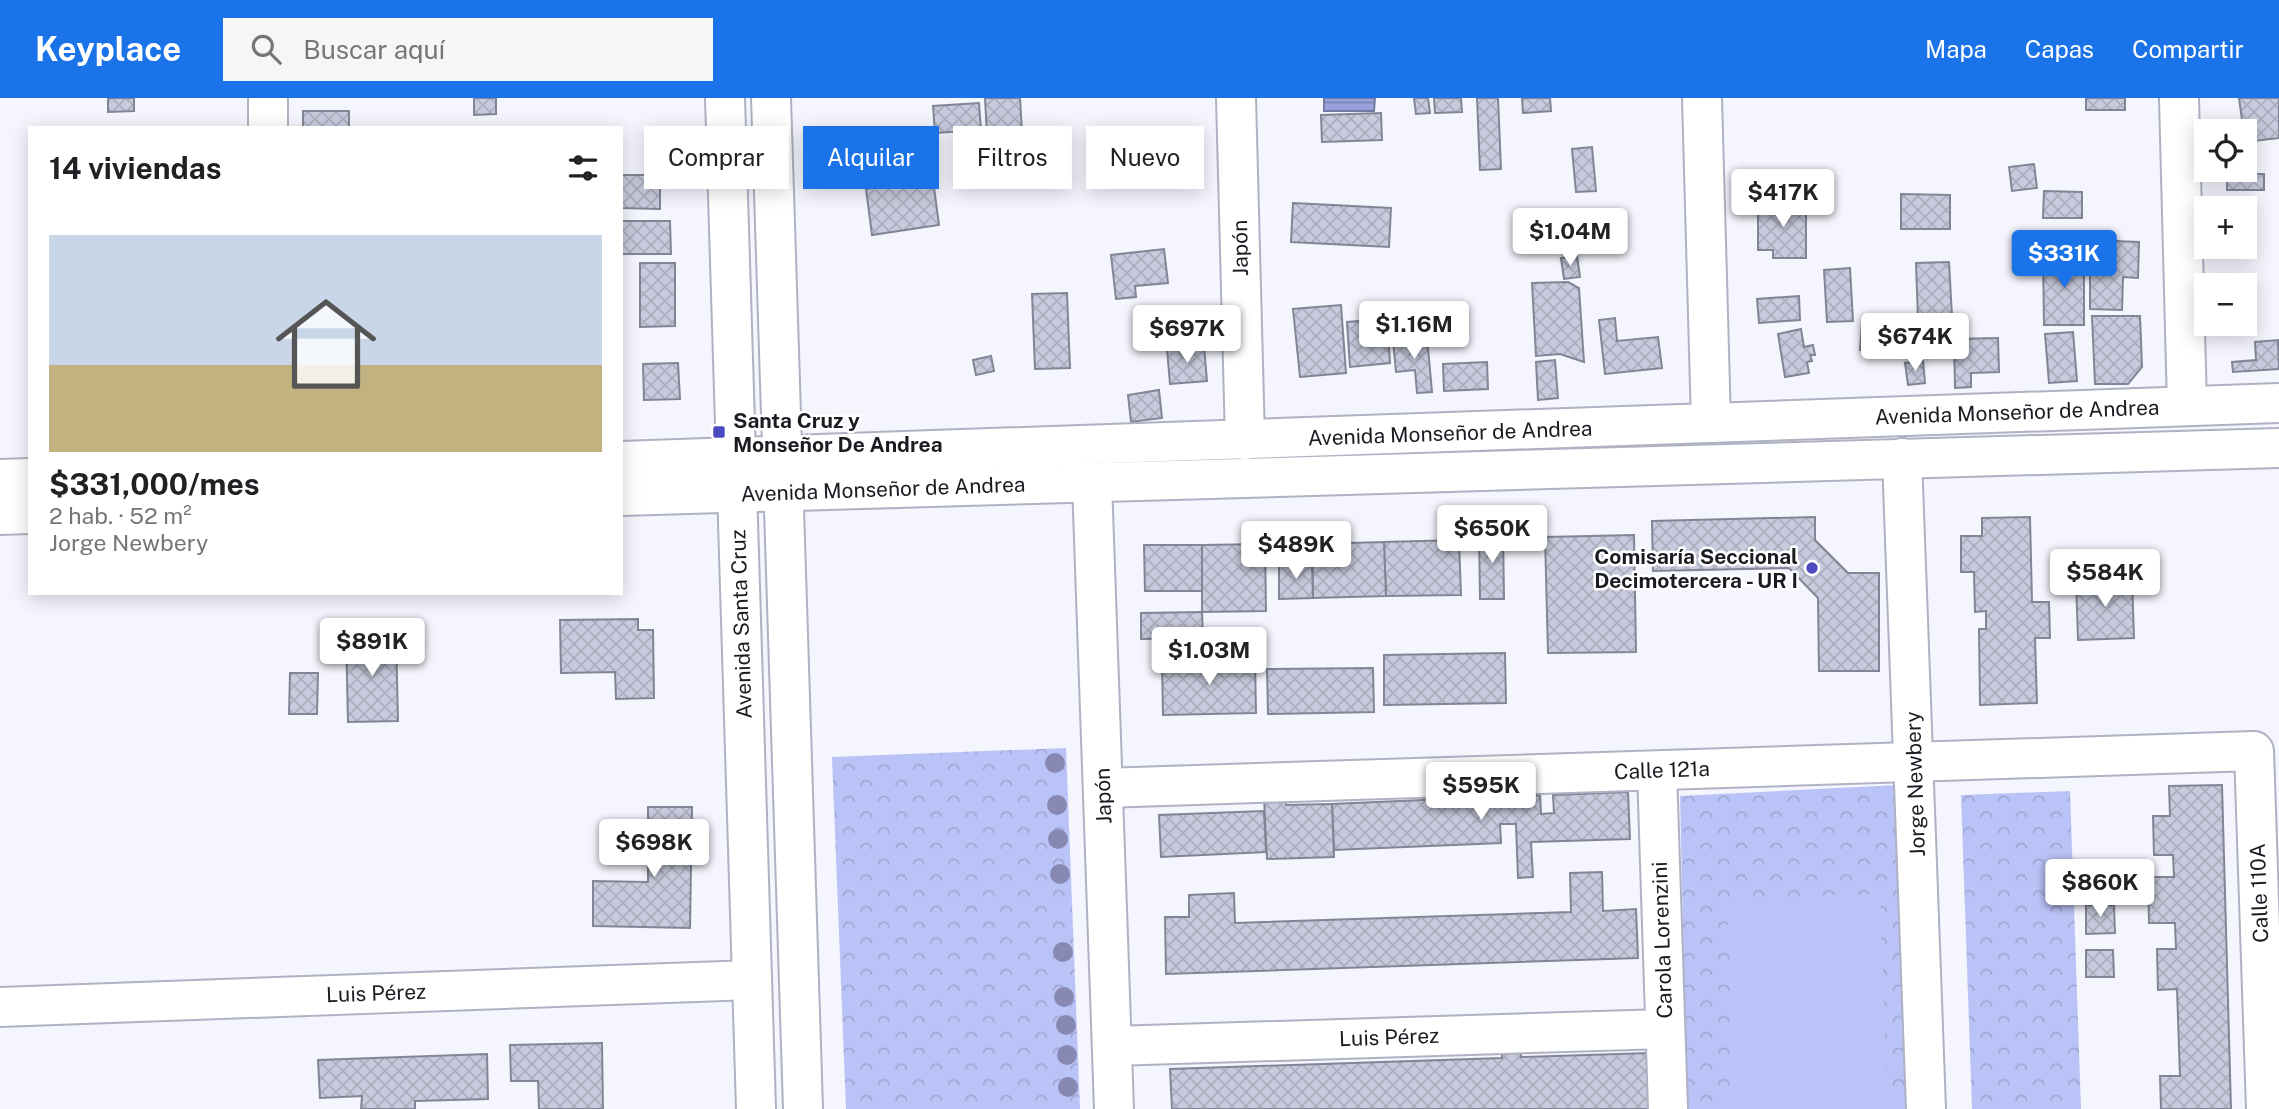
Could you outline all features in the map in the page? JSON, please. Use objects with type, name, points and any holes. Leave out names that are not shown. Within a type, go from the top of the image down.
[{"type":"street","points":[[268,98],[268,126]]},
{"type":"street","name":"Avenida Santa Cruz","points":[[724,98],[756,1109]]},
{"type":"street","points":[[771,98],[803,1109]]},
{"type":"street","name":"Japón","points":[[1236,98],[1245,440]]},
{"type":"street","points":[[1702,98],[1711,423]]},
{"type":"street","points":[[2179,98],[2187,406]]},
{"type":"street","name":"Avenida Monseñor de Andrea","points":[[783,474],[1245,440],[2279,402]]},
{"type":"street","name":"Avenida Monseñor de Andrea","points":[[623,461],[737,475],[1092,482],[2279,448]]},
{"type":"street","name":"Jorge Newbery","points":[[1902,458],[1926,1109]]},
{"type":"street","name":"Avenida Monseñor de Andrea","points":[[623,496],[737,475]]},
{"type":"street","points":[[0,479],[28,478]]},
{"type":"street","name":"Japón","points":[[1092,482],[1114,1109]]},
{"type":"street","points":[[0,515],[28,514]]},
{"type":"street","name":"Calle 110A","points":[[2221,752],[2254,751],[2266,1109]]},
{"type":"street","name":"Calle 121a","points":[[1103,789],[2221,752]]},
{"type":"street","name":"Carola Lorenzini","points":[[1657,771],[1668,1109]]},
{"type":"street","name":"Luis Pérez","points":[[0,1007],[752,980]]},
{"type":"street","name":"Luis Pérez","points":[[1112,1046],[1665,1029]]},
{"type":"green space","points":[[1066,748],[1080,1109],[846,1109],[832,757]]},
{"type":"green space","points":[[1898,785],[1907,1109],[1687,1109],[1680,796]]},
{"type":"green space","points":[[2070,791],[2081,1109],[1972,1109],[1961,795]]},
{"type":"green space","points":[[1880,894],[1888,1109],[1735,1109],[1727,899]]},
{"type":"shaded area","points":[[1324,98],[1375,98],[1374,111],[1324,111]]},
{"type":"building","points":[[108,98],[134,98],[134,111],[108,112]]},
{"type":"building","points":[[474,98],[496,98],[496,114],[474,115]]},
{"type":"building","points":[[985,98],[1020,98],[1022,126],[987,126]]},
{"type":"building","points":[[1414,98],[1428,98],[1430,113],[1416,114]]},
{"type":"building","points":[[1434,98],[1461,98],[1462,112],[1435,113]]},
{"type":"building","points":[[1477,98],[1498,98],[1501,169],[1480,170]]},
{"type":"building","points":[[1522,98],[1550,98],[1551,111],[1523,113]]},
{"type":"building","points":[[2086,98],[2125,98],[2125,110],[2086,110]]},
{"type":"building","points":[[2239,98],[2279,98],[2279,138],[2257,141],[2257,119],[2242,119]]},
{"type":"building","points":[[979,103],[981,126],[953,126],[953,132],[939,133],[939,126],[934,126],[933,106]]},
{"type":"building","points":[[303,111],[349,111],[349,126],[303,126]]},
{"type":"building","points":[[1381,113],[1382,140],[1322,142],[1321,115]]},
{"type":"building","points":[[1592,147],[1596,191],[1576,192],[1572,149]]},
{"type":"building","points":[[2034,164],[2037,188],[2012,191],[2009,167]]},
{"type":"building","points":[[2257,174],[2264,174],[2264,190],[2227,190],[2227,182],[2257,182]]},
{"type":"building","points":[[623,175],[644,175],[644,189],[660,189],[660,209],[623,208]]},
{"type":"building","points":[[866,189],[934,189],[939,225],[872,235]]},
{"type":"building","points":[[2044,191],[2082,192],[2082,218],[2043,218]]},
{"type":"building","points":[[1901,194],[1950,195],[1950,229],[1901,229]]},
{"type":"building","points":[[1293,203],[1391,208],[1389,247],[1291,242]]},
{"type":"building","points":[[1758,203],[1806,203],[1806,258],[1773,258],[1773,250],[1758,250]]},
{"type":"building","points":[[623,221],[670,221],[671,254],[623,254]]},
{"type":"building","points":[[2090,240],[2139,242],[2138,278],[2123,277],[2122,310],[2090,309]]},
{"type":"building","points":[[1164,249],[1168,283],[1135,286],[1136,297],[1116,299],[1111,255]]},
{"type":"building","points":[[1577,256],[1580,277],[1564,279],[1561,258]]},
{"type":"building","points":[[2043,256],[2084,256],[2084,325],[2044,325]]},
{"type":"building","points":[[1949,262],[1953,334],[1905,336],[1904,320],[1918,320],[1916,263]]},
{"type":"building","points":[[640,263],[675,263],[675,326],[640,327]]},
{"type":"building","points":[[1850,268],[1853,321],[1827,322],[1824,270]]},
{"type":"building","points":[[1568,282],[1579,288],[1584,362],[1560,354],[1536,356],[1532,283]]},
{"type":"building","points":[[1067,293],[1070,368],[1035,369],[1032,294]]},
{"type":"building","points":[[1799,296],[1800,320],[1759,323],[1757,299]]},
{"type":"building","points":[[1341,305],[1346,373],[1300,377],[1293,309]]},
{"type":"building","points":[[2092,316],[2140,316],[2142,367],[2128,384],[2095,384]]},
{"type":"building","points":[[1615,318],[1617,341],[1658,337],[1662,368],[1605,374],[1599,320]]},
{"type":"building","points":[[1387,319],[1390,363],[1350,367],[1347,322]]},
{"type":"building","points":[[1862,322],[1900,325],[1898,352],[1860,350]]},
{"type":"building","points":[[1801,329],[1804,347],[1813,345],[1815,355],[1810,355],[1812,361],[1807,362],[1809,373],[1785,377],[1778,334]]},
{"type":"building","points":[[2073,332],[2077,381],[2049,383],[2045,334]]},
{"type":"building","points":[[1427,337],[1432,392],[1417,393],[1415,370],[1396,372],[1393,340]]},
{"type":"building","points":[[1998,338],[1999,372],[1971,373],[1971,387],[1955,388],[1954,339]]},
{"type":"building","points":[[2278,340],[2279,369],[2233,372],[2232,362],[2256,360],[2255,342]]},
{"type":"building","points":[[1204,346],[1207,381],[1170,384],[1167,349]]},
{"type":"building","points":[[991,356],[994,371],[976,375],[973,360]]},
{"type":"building","points":[[1555,360],[1558,398],[1538,400],[1536,362]]},
{"type":"building","points":[[1923,361],[1925,383],[1908,385],[1905,363]]},
{"type":"building","points":[[1487,362],[1488,389],[1444,391],[1443,364]]},
{"type":"building","points":[[678,363],[680,399],[644,400],[643,364]]},
{"type":"building","points":[[1159,390],[1162,418],[1131,422],[1128,395]]},
{"type":"building","points":[[1815,517],[1815,540],[1848,573],[1879,573],[1879,671],[1819,671],[1818,598],[1789,568],[1653,571],[1652,521]]},
{"type":"building","points":[[2030,517],[2032,602],[2049,602],[2050,638],[2035,638],[2037,703],[1980,705],[1979,629],[1986,629],[1986,611],[1975,612],[1974,572],[1961,572],[1961,536],[1982,536],[1982,518]]},
{"type":"building","points":[[1479,531],[1503,531],[1504,599],[1480,599]]},
{"type":"building","points":[[1634,535],[1636,652],[1548,653],[1545,537]]},
{"type":"building","points":[[1459,540],[1461,595],[1386,596],[1384,542]]},
{"type":"building","points":[[1384,542],[1386,596],[1313,598],[1312,544]]},
{"type":"building","points":[[1294,543],[1295,563],[1266,564],[1265,544]]},
{"type":"building","points":[[1265,544],[1266,611],[1202,612],[1202,545]]},
{"type":"building","points":[[1144,545],[1202,545],[1202,591],[1145,591]]},
{"type":"building","points":[[1279,563],[1312,563],[1313,598],[1279,599]]},
{"type":"building","points":[[2132,578],[2134,638],[2078,640],[2076,580]]},
{"type":"building","points":[[1202,612],[1203,638],[1141,639],[1141,613]]},
{"type":"building","points":[[638,619],[638,630],[653,630],[654,698],[616,699],[615,672],[561,673],[560,620]]},
{"type":"building","points":[[396,635],[398,721],[348,722],[346,636]]},
{"type":"building","points":[[1505,653],[1506,703],[1384,705],[1384,655]]},
{"type":"building","points":[[1255,660],[1256,713],[1163,715],[1162,661]]},
{"type":"building","points":[[1373,668],[1374,712],[1268,714],[1267,669]]},
{"type":"building","points":[[290,673],[318,673],[317,714],[289,714]]},
{"type":"building","points":[[2222,785],[2231,1109],[2161,1109],[2160,1076],[2180,1076],[2177,989],[2158,990],[2157,949],[2176,949],[2175,923],[2149,923],[2148,877],[2174,877],[2173,855],[2154,855],[2153,816],[2170,816],[2169,786]]},
{"type":"building","points":[[1628,792],[1630,839],[1531,842],[1533,877],[1518,878],[1516,824],[1500,824],[1501,843],[1334,850],[1332,804],[1540,795],[1541,814],[1554,813],[1553,795]]},
{"type":"building","points":[[1286,797],[1286,805],[1332,804],[1334,857],[1267,859],[1264,798]]},
{"type":"building","points":[[648,807],[692,807],[690,928],[593,926],[593,881],[648,882]]},
{"type":"building","points":[[1264,811],[1266,852],[1161,857],[1159,815]]},
{"type":"building","points":[[2088,870],[2104,870],[2104,897],[2089,897]]},
{"type":"building","points":[[1602,872],[1603,911],[1636,909],[1638,958],[1166,974],[1165,917],[1189,917],[1189,895],[1234,893],[1235,923],[1571,912],[1570,873]]},
{"type":"building","points":[[2086,905],[2114,905],[2115,933],[2086,934]]},
{"type":"building","points":[[2086,950],[2113,950],[2114,977],[2086,977]]},
{"type":"building","points":[[1501,1039],[1521,1039],[1521,1057],[1649,1053],[1651,1109],[1172,1109],[1170,1069],[1502,1058]]},
{"type":"building","points":[[602,1043],[603,1109],[539,1109],[538,1081],[511,1081],[510,1045]]},
{"type":"building","points":[[487,1054],[488,1099],[415,1101],[415,1109],[361,1109],[362,1096],[320,1098],[318,1060]]},
{"type":"place","name":"Santa Cruz y Monseñor De Andrea","points":[[719,432]]},
{"type":"place","name":"Comisaría Seccional Decimotercera - UR I","points":[[1812,568]]}]
